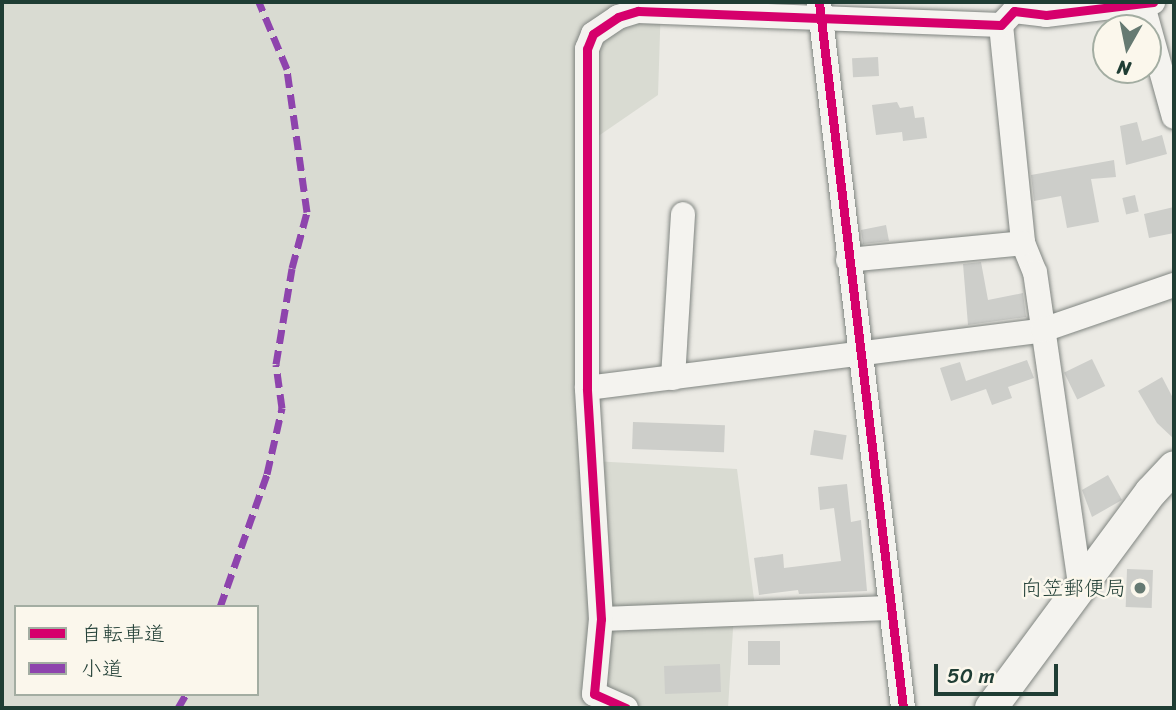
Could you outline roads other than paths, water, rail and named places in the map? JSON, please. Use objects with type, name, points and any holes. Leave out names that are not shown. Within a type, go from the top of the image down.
[{"type":"main road","points":[[991,708],[1081,591],[1151,492],[1174,467]]},
{"type":"street","points":[[1081,591],[1035,272],[1023,243],[1001,25],[1014,11],[1046,15],[1146,3],[1174,117]]},
{"type":"street","points":[[626,708],[594,694],[601,619],[587,388],[587,49],[593,34],[618,18],[638,11],[819,11],[1001,25]]},
{"type":"street","points":[[819,11],[903,708]]},
{"type":"street","points":[[673,378],[683,214]]},
{"type":"street","points":[[848,260],[1023,243]]},
{"type":"street","points":[[587,388],[1043,330],[1174,285]]},
{"type":"street","points":[[601,619],[890,608]]},
{"type":"place","name":"向笠郵便局","points":[[1140,588]]}]
